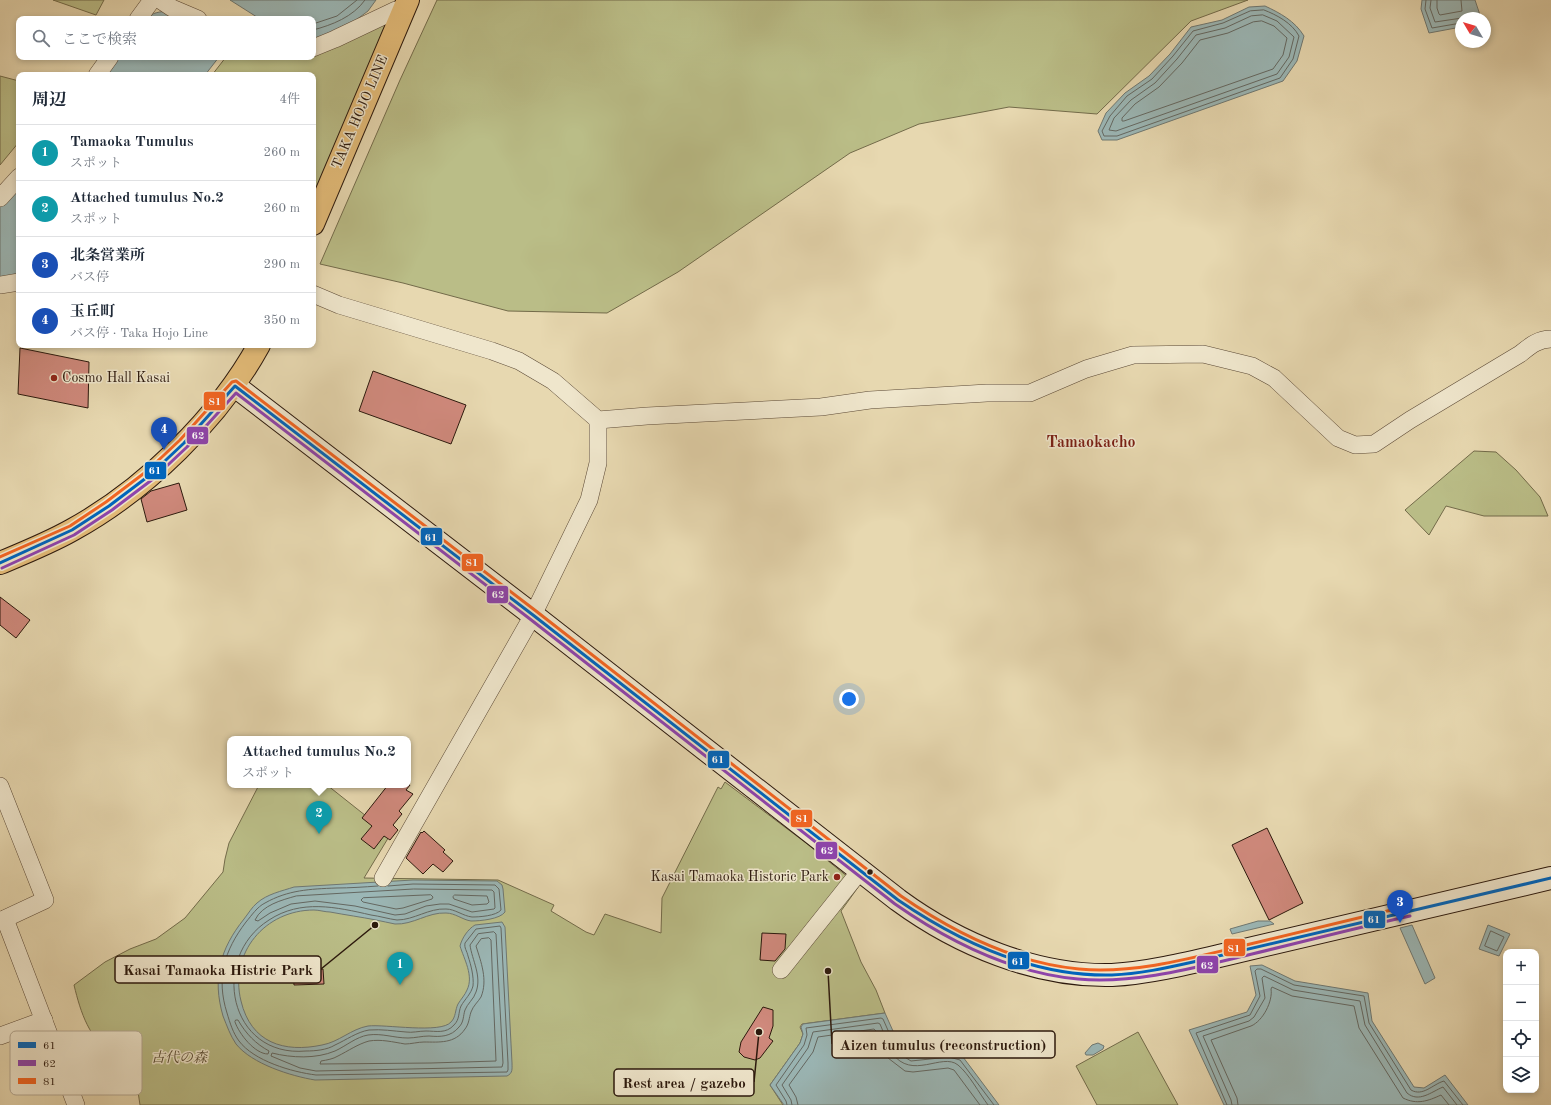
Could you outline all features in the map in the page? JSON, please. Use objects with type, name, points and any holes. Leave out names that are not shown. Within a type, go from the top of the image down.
[{"type":"main road","name":"TAKA HOJO LINE","points":[[316,217],[405,6]]},
{"type":"main road","points":[[0,563],[72,530],[109,506],[150,475],[184,444],[235,386],[257,348]]},
{"type":"street","points":[[140,16],[152,0]]},
{"type":"street","points":[[160,0],[172,8],[191,16]]},
{"type":"street","points":[[316,47],[335,40],[405,6]]},
{"type":"street","points":[[99,72],[108,60]]},
{"type":"street","points":[[0,198],[16,180]]},
{"type":"street","points":[[0,285],[16,282]]},
{"type":"street","points":[[316,295],[339,305],[492,351],[519,361],[553,381],[598,420],[821,407],[870,400],[1030,392],[1086,369],[1133,355],[1203,354],[1252,366],[1274,378],[1338,438],[1355,445],[1374,444],[1410,420],[1520,354],[1533,344],[1544,339],[1551,340]]},
{"type":"street","points":[[235,386],[533,615],[860,871],[920,916],[958,938],[1002,956],[1051,970],[1083,974],[1113,975],[1166,968],[1551,878]]},
{"type":"street","points":[[383,878],[533,615],[588,500],[598,463],[598,420]]},
{"type":"street","points":[[0,786],[4,806],[45,900],[3,920],[48,1031]]},
{"type":"street","points":[[781,970],[860,871]]},
{"type":"street","points":[[14,1031],[44,1020]]},
{"type":"street","points":[[0,1036],[10,1032]]},
{"type":"street","points":[[72,1095],[76,1105]]},
{"type":"green space","points":[[53,0],[104,0],[96,15]]},
{"type":"green space","points":[[437,0],[1248,0],[1191,21],[1097,114],[1009,107],[919,124],[850,153],[678,272],[607,313],[508,311],[403,283],[320,264],[400,80]]},
{"type":"green space","points":[[389,24],[316,204],[316,72],[214,72],[224,60],[316,60],[316,51],[370,26]]},
{"type":"green space","points":[[0,76],[16,80],[16,146],[0,165]]},
{"type":"green space","points":[[1474,451],[1496,452],[1516,470],[1540,497],[1548,516],[1484,516],[1446,506],[1429,535],[1405,510]]},
{"type":"green space","name":"古代の森","points":[[725,782],[806,843],[859,886],[841,911],[861,962],[876,990],[885,1013],[802,1024],[800,1027],[803,1034],[800,1043],[770,1085],[783,1105],[140,1105],[138,1095],[142,1095],[142,1031],[90,1031],[83,1016],[74,985],[105,962],[130,949],[156,939],[185,918],[223,872],[229,843],[257,788],[331,788],[390,835],[364,878],[498,880],[554,905],[551,911],[586,932],[594,935],[605,914],[661,933],[662,898],[718,787],[721,789]]},
{"type":"green space","points":[[1138,1032],[1178,1105],[1097,1105],[1076,1066]]},
{"type":"water","points":[[230,0],[376,0],[368,11],[344,29],[316,38],[316,16],[255,16]]},
{"type":"water","points":[[1422,0],[1475,0],[1479,12],[1455,12],[1455,28],[1429,33],[1421,9]]},
{"type":"water","points":[[1265,6],[1292,22],[1304,36],[1297,61],[1283,81],[1117,140],[1102,140],[1098,131],[1106,113],[1125,93],[1149,76],[1170,54],[1191,27],[1222,20],[1249,7]]},
{"type":"water","points":[[168,11],[179,16],[150,16],[159,12]]},
{"type":"water","points":[[115,60],[217,60],[207,72],[108,72]]},
{"type":"water","points":[[16,193],[16,274],[0,277],[0,207]]},
{"type":"water","points":[[413,880],[497,881],[502,885],[505,912],[495,918],[471,921],[449,913],[439,913],[402,924],[316,910],[296,912],[280,917],[266,926],[255,938],[246,951],[240,967],[239,983],[241,1001],[246,1015],[253,1027],[271,1042],[282,1046],[295,1047],[322,1045],[368,1026],[425,1028],[445,1026],[453,1020],[458,1004],[469,985],[468,968],[460,946],[464,937],[475,925],[502,922],[505,927],[512,1063],[512,1071],[509,1075],[315,1080],[295,1076],[272,1068],[252,1058],[236,1044],[230,1034],[223,1016],[218,989],[218,977],[220,964],[229,941],[255,905],[270,895],[294,887]]},
{"type":"water","points":[[1258,921],[1270,921],[1274,924],[1232,934],[1230,929]]},
{"type":"water","points":[[1412,925],[1435,978],[1425,984],[1400,928]]},
{"type":"water","points":[[1488,925],[1510,934],[1499,956],[1479,949]]},
{"type":"water","points":[[1262,965],[1295,981],[1368,993],[1372,1021],[1414,1087],[1424,1088],[1445,1075],[1468,1105],[1224,1105],[1189,1030],[1247,1012],[1256,995],[1250,966]]},
{"type":"water","points":[[885,1013],[901,1049],[912,1057],[949,1053],[963,1057],[999,1105],[784,1105],[770,1085],[800,1043],[803,1034],[801,1027],[803,1024]]},
{"type":"water","points":[[1098,1043],[1104,1046],[1103,1049],[1093,1055],[1086,1055],[1085,1053],[1092,1045]]},
{"type":"building","name":"Cosmo Hall Kasai","points":[[20,348],[89,362],[88,408],[18,394]]},
{"type":"building","points":[[373,371],[466,405],[451,444],[359,411]]},
{"type":"building","points":[[179,483],[187,510],[147,522],[141,499],[151,491]]},
{"type":"building","points":[[0,597],[30,620],[16,638],[0,625]]},
{"type":"building","points":[[386,788],[408,788],[406,790],[413,794],[399,811],[402,814],[393,825],[398,830],[390,840],[384,836],[374,849],[361,839],[372,826],[362,818]]},
{"type":"building","points":[[1267,828],[1303,903],[1269,920],[1232,845]]},
{"type":"building","points":[[424,831],[445,850],[443,852],[453,861],[443,872],[433,864],[423,874],[406,858],[421,832],[422,833]]},
{"type":"building","points":[[762,933],[786,934],[785,949],[775,961],[760,960]]},
{"type":"building","points":[[323,969],[324,984],[294,985],[293,972]]},
{"type":"building","points":[[763,1007],[773,1010],[773,1026],[769,1038],[773,1041],[760,1058],[755,1060],[744,1057],[739,1052],[741,1042]]},
{"type":"transit line","name":"81","points":[[0,557],[70,526],[106,502],[147,471],[180,440],[232,382],[236,381],[536,611],[901,896],[942,922],[985,944],[1008,953],[1055,966],[1100,970],[1121,969],[1184,960],[1408,906]]},
{"type":"transit line","name":"61","points":[[0,563],[72,530],[109,506],[150,475],[184,443],[235,386],[533,615],[898,900],[947,930],[999,954],[1055,970],[1083,974],[1112,975],[1142,972],[1193,962],[1551,878]]},
{"type":"transit line","name":"62","points":[[2,568],[74,535],[112,510],[153,479],[187,447],[236,393],[530,619],[895,904],[915,918],[982,953],[1029,970],[1053,976],[1099,980],[1121,979],[1185,970],[1410,916]]},
{"type":"place","name":"Cosmo Hall Kasai","points":[[54,378]]},
{"type":"place","name":"玉丘町","points":[[164,450]]},
{"type":"place","name":"Attached tumulus No.2","points":[[319,834]]},
{"type":"place","name":"Kasai Tamaoka Historic Park","points":[[837,877]]},
{"type":"place","name":"北条営業所","points":[[1400,923]]},
{"type":"place","name":"Kasai Tamaoka Histric Park","points":[[375,925]]},
{"type":"place","name":"Aizen tumulus (reconstruction)","points":[[828,971]]},
{"type":"place","name":"Tamaoka Tumulus","points":[[400,985]]},
{"type":"place","name":"Rest area / gazebo","points":[[759,1032]]},
{"type":"district","name":"Tamaokacho","points":[[1091,443]]}]
